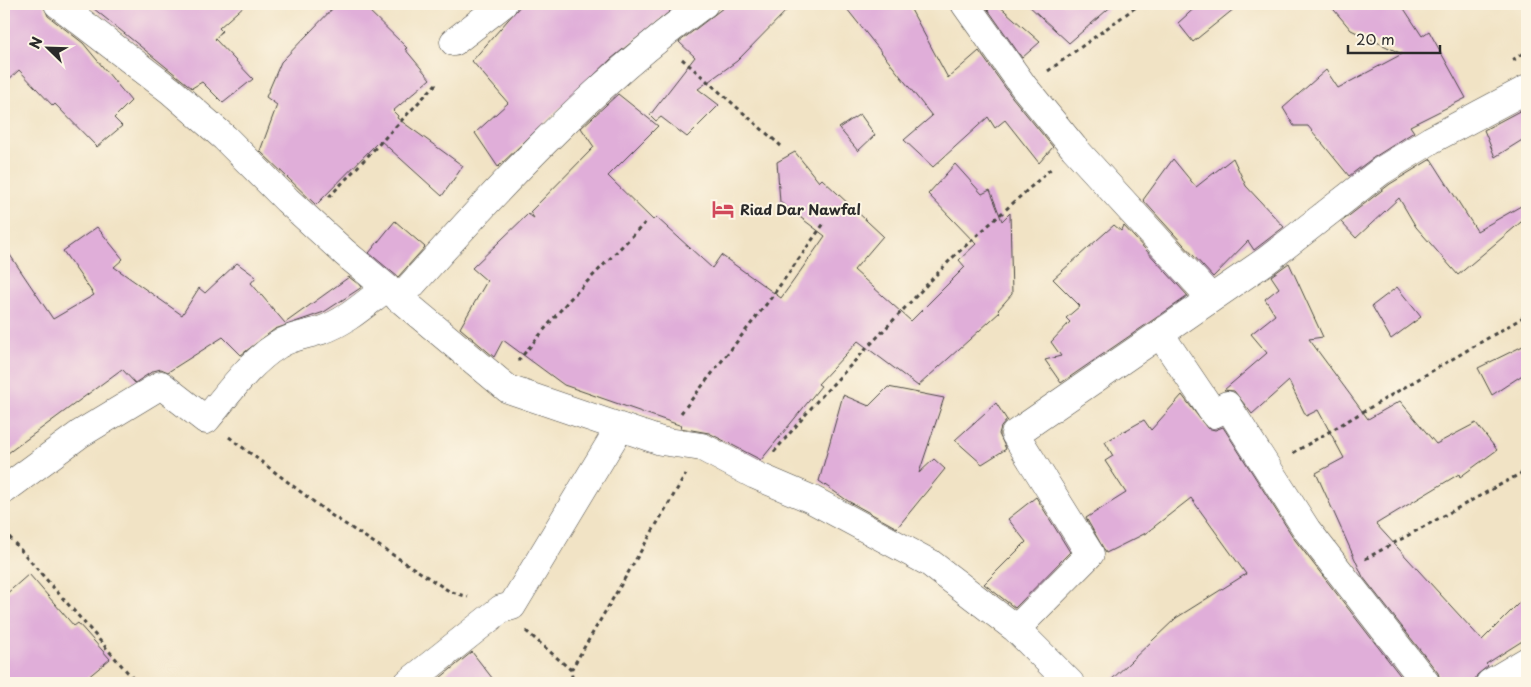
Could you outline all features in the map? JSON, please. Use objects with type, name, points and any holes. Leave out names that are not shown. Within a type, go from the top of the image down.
[{"type":"street","points":[[58,4],[171,91],[218,132],[308,220],[393,294],[508,389],[661,441],[702,447],[755,475],[811,499],[930,563],[1016,629],[1070,683]]},
{"type":"street","points":[[454,42],[503,4]]},
{"type":"street","points":[[4,490],[80,434],[161,385],[206,420],[239,381],[277,345],[289,338],[323,330],[393,294],[630,60],[702,4]]},
{"type":"street","points":[[965,4],[1024,87],[1074,148],[1210,298]]},
{"type":"street","points":[[1016,629],[1090,554],[1015,434],[1267,260],[1381,171],[1431,140],[1527,89]]},
{"type":"street","points":[[1160,334],[1214,414],[1227,405],[1307,530],[1426,683]]},
{"type":"street","points":[[408,683],[501,609],[512,606],[620,427]]},
{"type":"street","points":[[1490,683],[1527,662]]},
{"type":"path","points":[[1024,87],[1140,4]]},
{"type":"path","points":[[659,38],[780,146]]},
{"type":"path","points":[[308,220],[436,84]]},
{"type":"path","points":[[755,475],[817,401],[952,258],[1074,148]]},
{"type":"path","points":[[501,384],[528,347],[569,300],[648,220]]},
{"type":"path","points":[[661,441],[698,390],[768,302],[825,222]]},
{"type":"path","points":[[1267,469],[1527,315]]},
{"type":"path","points":[[206,420],[331,515],[449,591],[501,609],[571,670],[574,683]]},
{"type":"path","points":[[571,670],[702,447]]},
{"type":"path","points":[[1341,573],[1527,470]]},
{"type":"path","points":[[4,530],[136,683]]},
{"type":"building","points":[[4,4],[43,4],[48,16],[83,43],[131,101],[114,118],[122,126],[97,147],[55,104],[53,106],[19,70],[4,84]]},
{"type":"building","points":[[88,4],[246,4],[219,28],[222,31],[215,39],[253,79],[223,103],[202,82],[192,88]]},
{"type":"building","points":[[337,4],[362,4],[407,48],[405,49],[430,79],[393,111],[398,116],[397,118],[463,166],[442,196],[380,140],[316,205],[260,151],[277,105],[266,97],[281,62]]},
{"type":"building","points":[[522,4],[679,4],[611,59],[498,167],[475,133],[508,103],[472,61]]},
{"type":"building","points":[[728,4],[793,4],[737,61],[698,89],[719,105],[687,137],[661,117],[656,121],[650,115],[695,57],[679,42]]},
{"type":"building","points":[[843,4],[908,4],[948,78],[979,51],[1012,97],[1053,147],[1039,163],[1005,120],[995,128],[988,117],[933,167],[904,140],[932,116]]},
{"type":"building","points":[[984,4],[997,4],[1040,42],[1022,58]]},
{"type":"building","points":[[1027,4],[1114,4],[1069,43]]},
{"type":"building","points":[[1199,4],[1240,4],[1193,42],[1178,23]]},
{"type":"building","points":[[1329,4],[1401,4],[1422,36],[1429,31],[1466,98],[1410,126],[1414,132],[1349,176],[1308,126],[1294,126],[1283,108],[1326,70],[1338,88],[1402,54],[1351,30]]},
{"type":"building","points":[[618,94],[658,126],[608,176],[653,220],[656,217],[712,268],[721,255],[781,298],[792,283],[825,236],[780,202],[777,162],[795,152],[819,182],[822,179],[883,236],[854,270],[911,321],[965,267],[959,260],[976,244],[928,194],[955,164],[982,194],[990,190],[1002,221],[1010,213],[1012,294],[998,310],[1000,312],[918,386],[858,341],[818,384],[821,386],[761,460],[709,433],[680,428],[682,426],[564,385],[503,340],[494,357],[460,328],[487,281],[472,268],[528,214],[534,218],[530,212],[594,147],[581,128]]},
{"type":"building","points":[[1527,107],[1527,137],[1495,157],[1484,130]]},
{"type":"building","points":[[860,114],[875,135],[858,151],[839,128]]},
{"type":"building","points":[[1233,158],[1246,186],[1284,227],[1254,250],[1248,241],[1213,277],[1143,200],[1173,159],[1196,187]]},
{"type":"building","points":[[1431,159],[1477,231],[1521,206],[1527,215],[1527,217],[1458,275],[1416,227],[1399,198],[1356,238],[1341,222],[1390,184]]},
{"type":"building","points":[[395,221],[425,247],[398,277],[369,253]]},
{"type":"building","points":[[1114,225],[1121,231],[1124,226],[1188,296],[1061,383],[1045,360],[1061,356],[1051,342],[1070,322],[1066,318],[1080,306],[1053,279]]},
{"type":"building","points":[[97,227],[123,259],[114,267],[182,315],[199,288],[205,293],[237,263],[256,277],[251,283],[285,323],[349,277],[362,287],[324,312],[275,329],[241,355],[223,337],[168,372],[161,369],[153,371],[135,383],[122,369],[4,456],[4,246],[53,319],[94,295],[63,251]]},
{"type":"building","points":[[1289,263],[1323,337],[1309,339],[1368,419],[1400,401],[1436,444],[1476,423],[1497,450],[1460,477],[1459,474],[1376,524],[1482,640],[1527,595],[1527,638],[1486,664],[1488,666],[1477,675],[1474,683],[1441,683],[1438,673],[1363,577],[1316,473],[1344,458],[1318,410],[1306,416],[1289,381],[1252,414],[1234,391],[1224,390],[1267,353],[1251,334],[1275,315],[1265,299],[1279,288],[1271,276]]},
{"type":"building","points":[[1397,287],[1421,317],[1391,339],[1372,306]]},
{"type":"building","points":[[1527,344],[1527,372],[1492,395],[1478,368]]},
{"type":"building","points":[[888,387],[944,398],[919,473],[934,459],[945,469],[897,528],[848,501],[819,481],[843,395],[869,406]]},
{"type":"building","points":[[1182,395],[1207,428],[1215,430],[1223,427],[1295,540],[1406,683],[1108,683],[1176,618],[1246,574],[1191,498],[1146,533],[1106,553],[1086,518],[1126,493],[1105,461],[1113,456],[1105,442],[1144,420],[1151,430]]},
{"type":"building","points":[[996,403],[1007,420],[1001,427],[999,434],[1006,449],[982,464],[955,440]]},
{"type":"building","points":[[1036,497],[1070,552],[1015,608],[984,584],[1026,542],[1008,519]]},
{"type":"building","points":[[29,574],[74,626],[78,623],[110,659],[81,683],[4,683],[4,596]]},
{"type":"building","points":[[472,652],[496,683],[434,683],[451,669]]},
{"type":"place","name":"Riad Dar Nawfal","points":[[723,209]]}]
